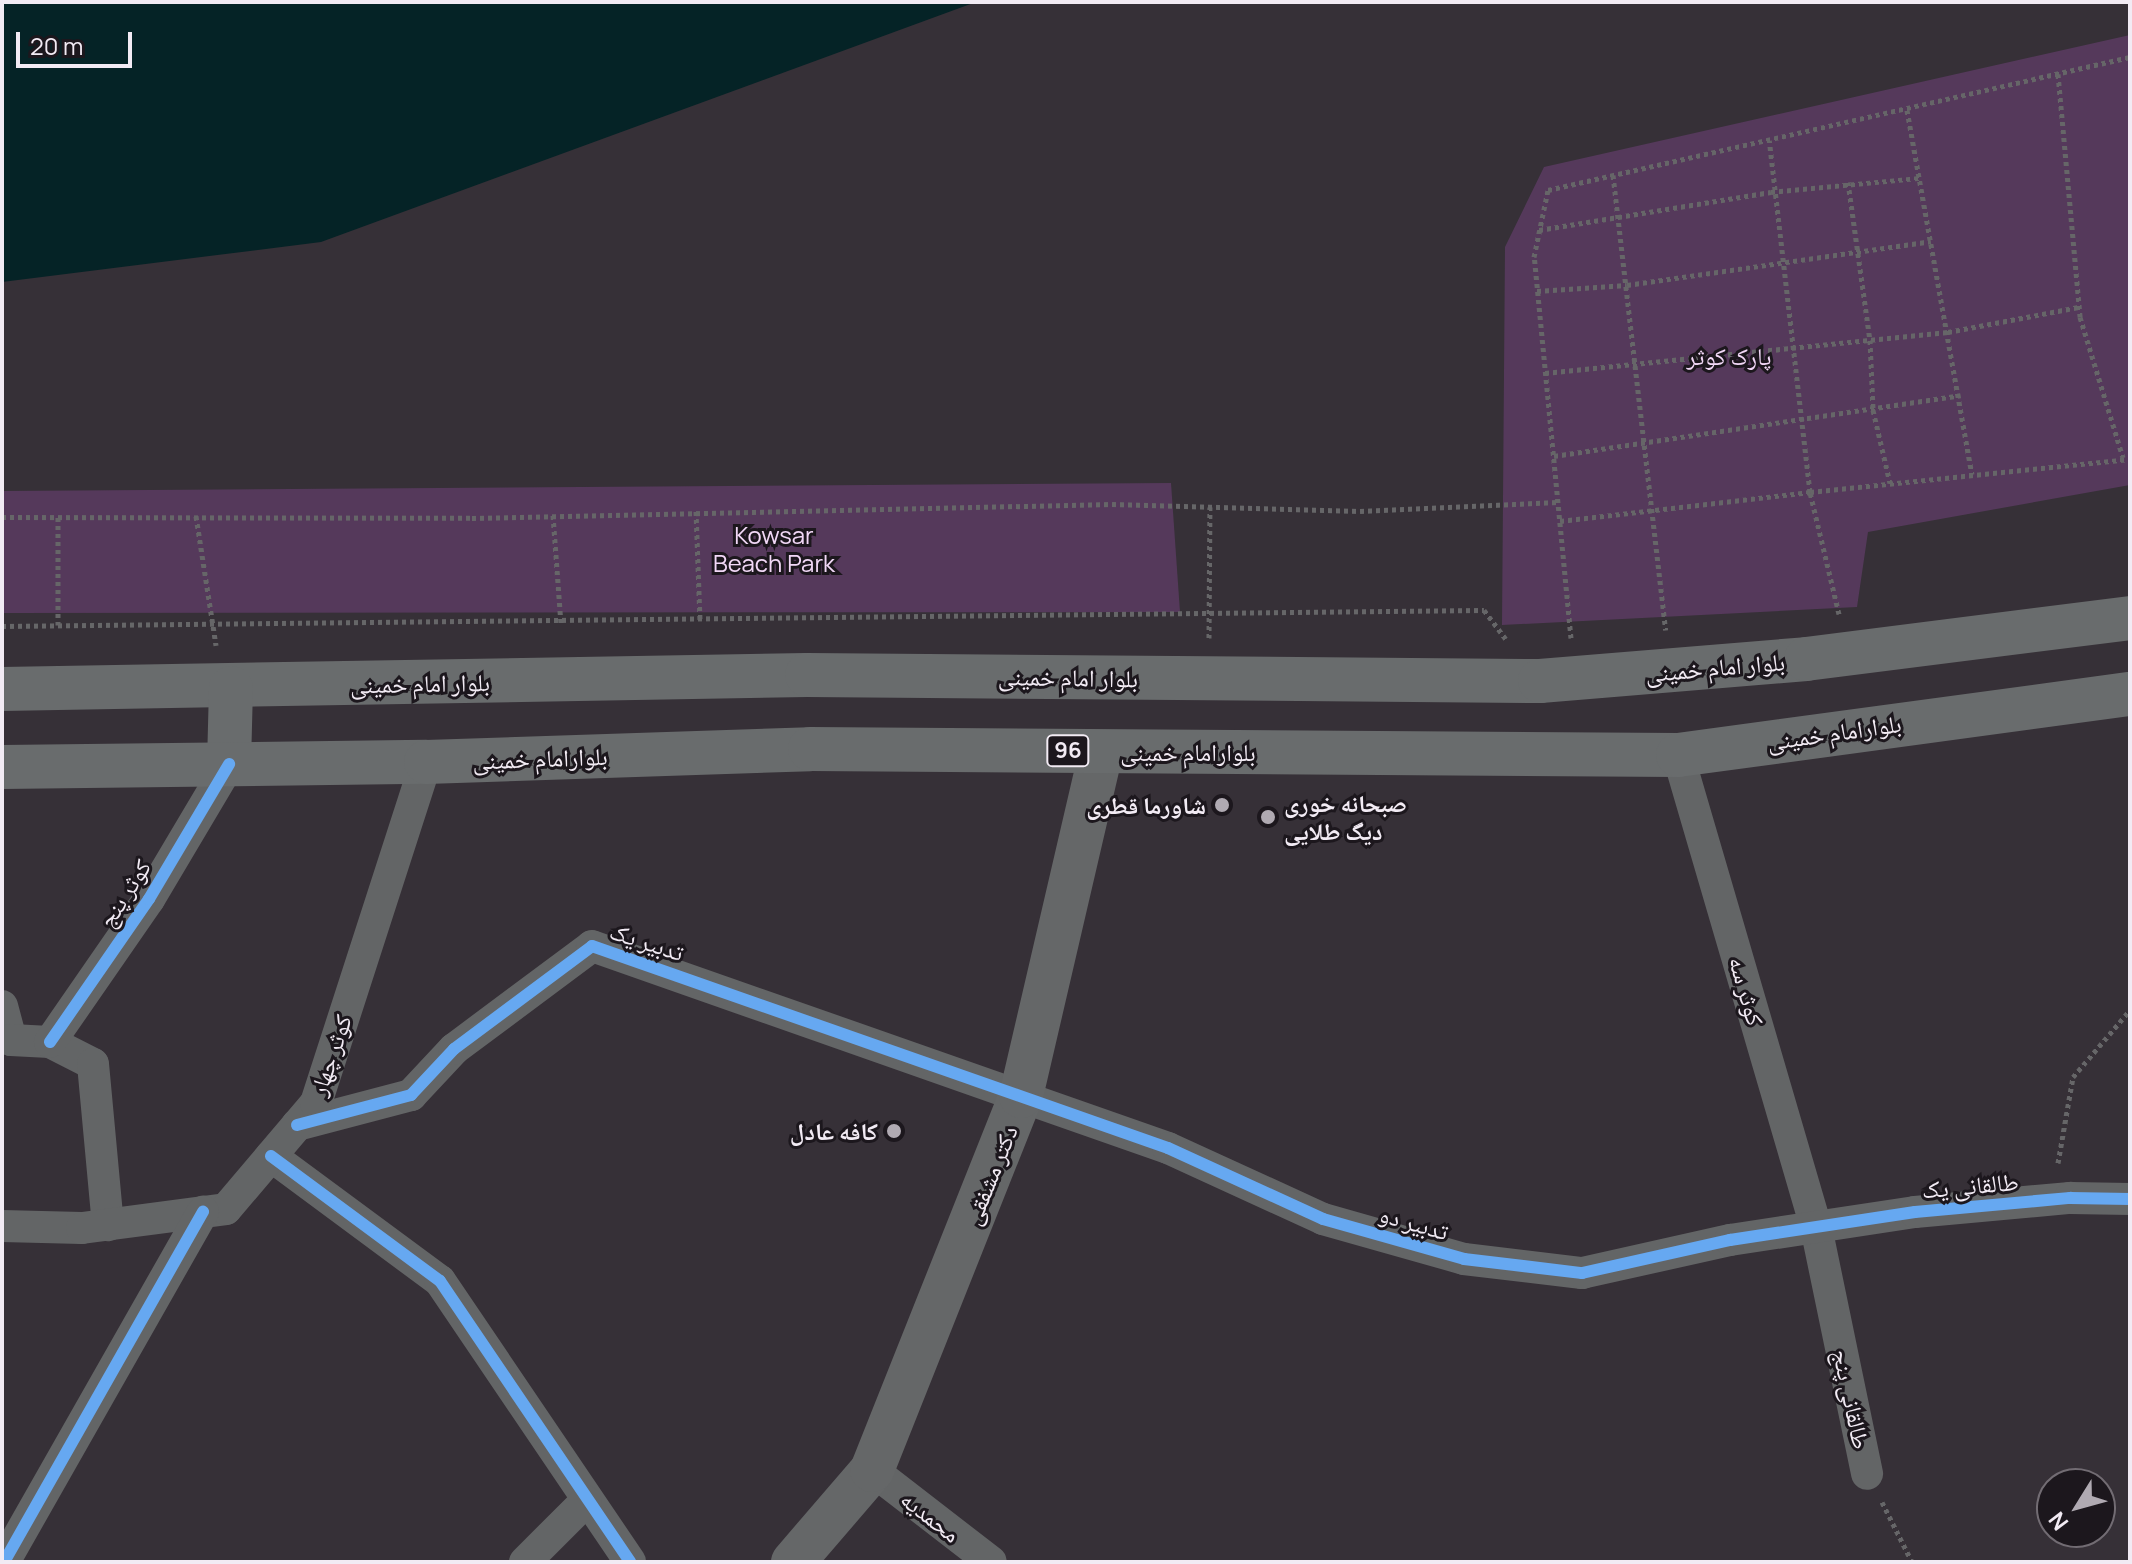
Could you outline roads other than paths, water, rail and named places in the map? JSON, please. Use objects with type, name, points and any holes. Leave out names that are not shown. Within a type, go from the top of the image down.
[{"type":"highway","name":"بلوار امام خمینی","points":[[2,689],[225,688],[807,675],[1540,681],[1672,671],[2130,618]]},
{"type":"highway","points":[[225,688],[229,764]]},
{"type":"highway","name":"بلوارامام خمینی","points":[[2,767],[426,762],[810,749],[1678,755],[2130,694]]},
{"type":"street","name":"دکتر مشفقی","points":[[793,1562],[872,1470],[1021,1096],[1101,752]]},
{"type":"street","name":"کوثر سه","points":[[1678,755],[1816,1227]]},
{"type":"street","name":"کوثر چهار","points":[[2,1226],[108,1225],[226,1209],[316,1103],[426,762]]},
{"type":"street","name":"کوثر پنج","points":[[50,1042],[149,899],[229,764]]},
{"type":"street","name":"تدبیر یک","points":[[297,1125],[411,1095],[454,1049],[592,946],[1021,1096]]},
{"type":"street","points":[[2,1006],[11,1040],[50,1042],[93,1064],[108,1225]]},
{"type":"street","name":"تدبیر دو","points":[[1021,1096],[1168,1148],[1323,1219],[1464,1259],[1582,1273],[1816,1227]]},
{"type":"street","points":[[271,1156],[440,1281],[630,1562]]},
{"type":"street","name":"طالقانی یک","points":[[1816,1227],[2051,1200],[2130,1199]]},
{"type":"street","points":[[4,1562],[203,1212]]},
{"type":"street","name":"طالقانی پنج","points":[[1816,1227],[1867,1474]]},
{"type":"street","name":"محمدیه","points":[[872,1470],[991,1562]]},
{"type":"street","points":[[525,1562],[586,1501]]},
{"type":"water","points":[[2,2],[976,2],[321,242],[2,282]]},
{"type":"place","name":"شاورما قطری","points":[[1222,805]]},
{"type":"place","name":"صبحانه خوری دیگ طلایی","points":[[1268,817]]},
{"type":"place","name":"کافه عادل","points":[[894,1131]]},
{"type":"park label","name":"پارک کوثر","points":[[1729,356]]},
{"type":"park label","name":"Kowsar Beach Park","points":[[774,549]]}]
